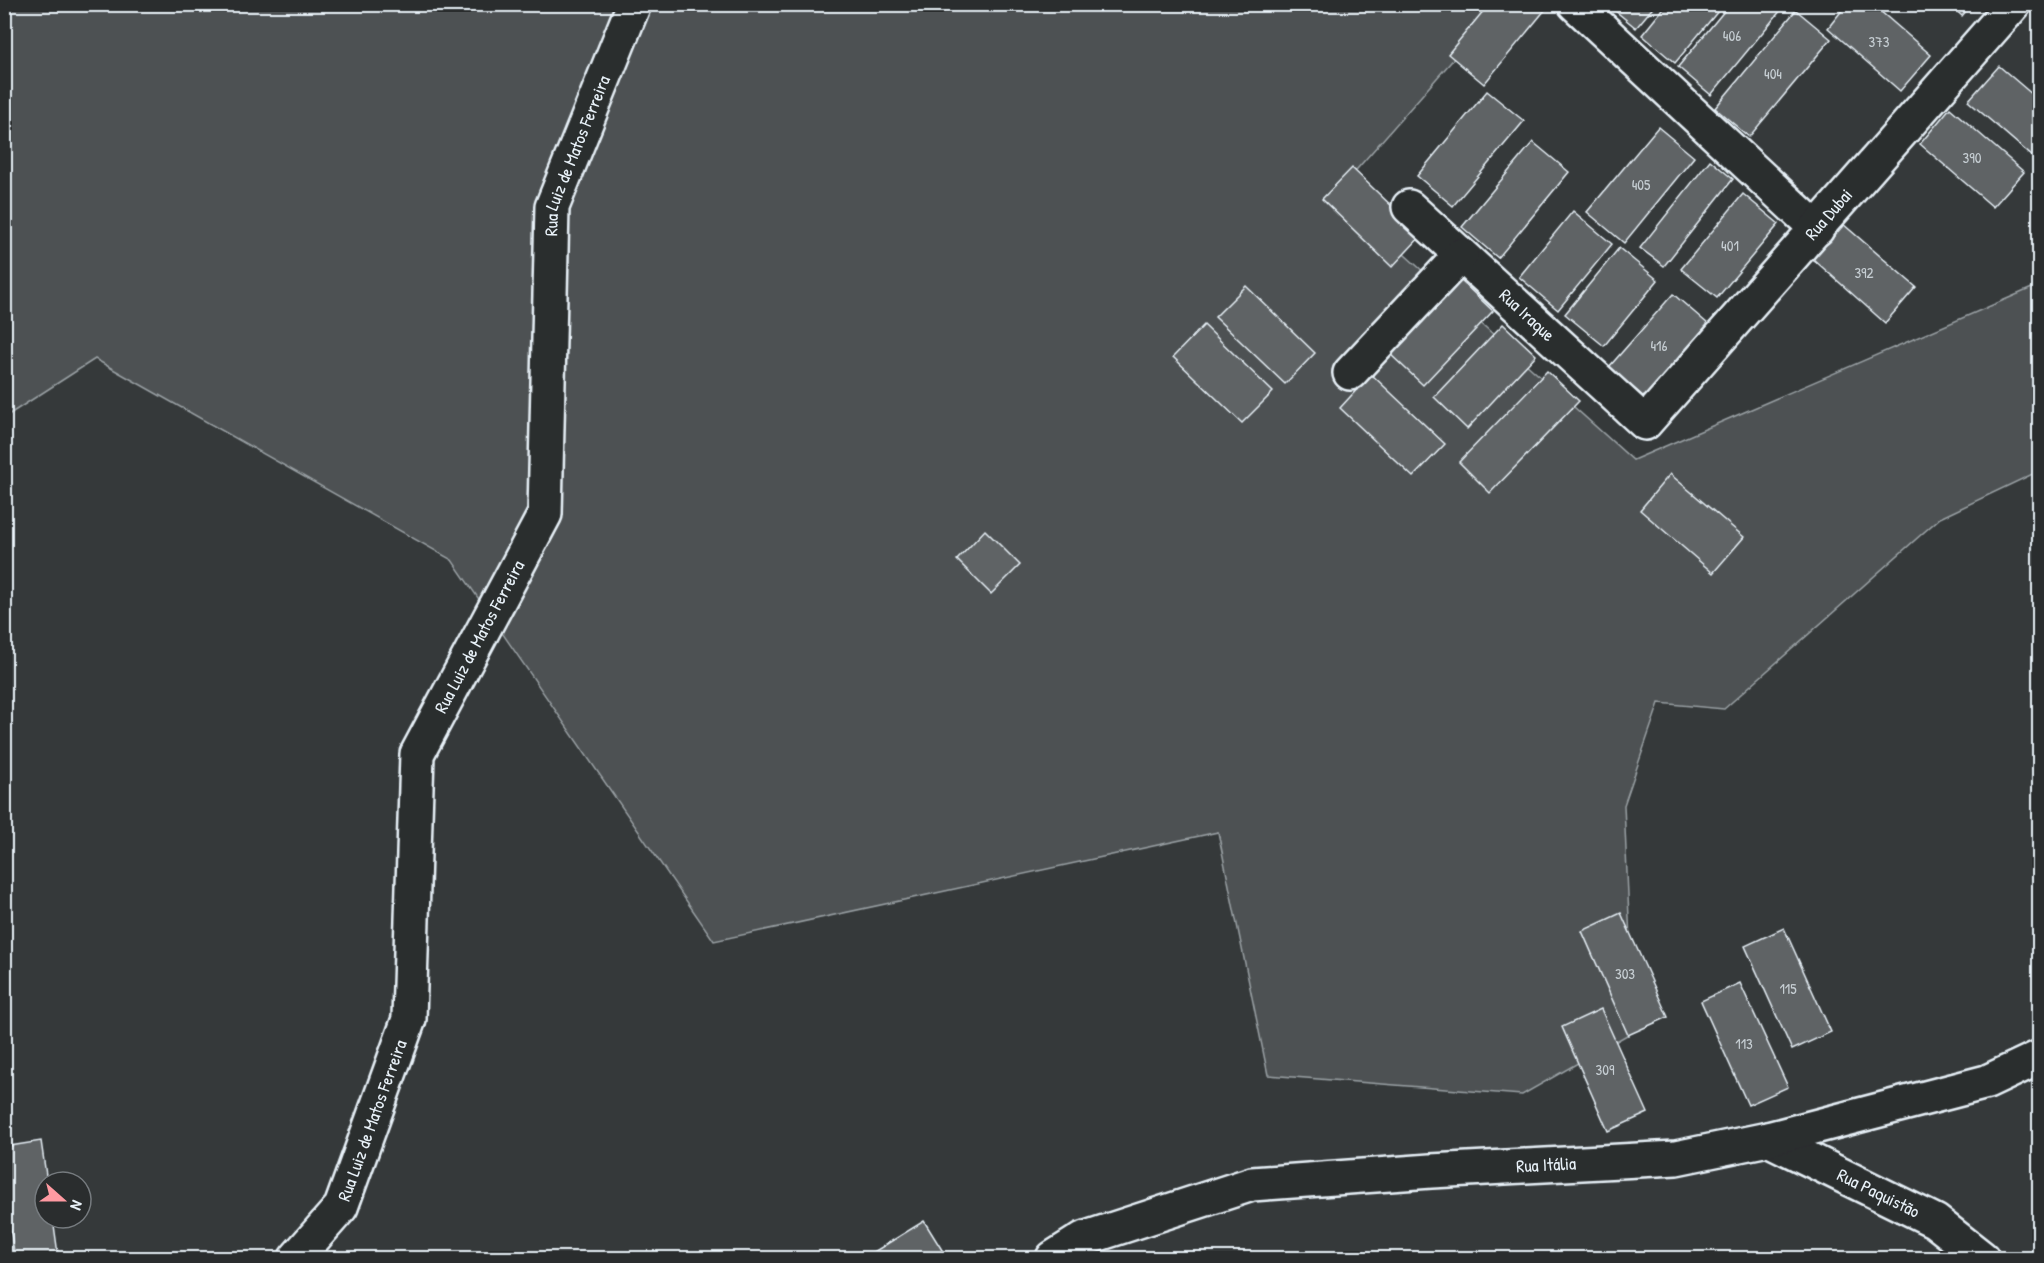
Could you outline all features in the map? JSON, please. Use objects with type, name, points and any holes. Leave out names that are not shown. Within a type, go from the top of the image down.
[{"type":"street","name":"Rua Luiz de Matos Ferreira","points":[[297,1258],[342,1207],[408,1019],[417,754],[545,514],[552,207],[634,4]]},
{"type":"street","points":[[1575,4],[1817,229]]},
{"type":"street","name":"Rua Dubai","points":[[1645,423],[2014,4]]},
{"type":"street","name":"Rua Iraque","points":[[1409,207],[1645,423]]},
{"type":"street","points":[[1350,373],[1461,255]]},
{"type":"street","name":"Rua Itália","points":[[1053,1258],[1083,1239],[1252,1184],[1431,1171],[1676,1158],[1768,1139],[1987,1082],[2040,1057]]},
{"type":"street","name":"Rua Paquistão","points":[[1768,1139],[1935,1221],[1982,1258]]},
{"type":"shaded area","points":[[5,5],[1501,5],[1336,193],[1633,460],[2039,285],[2039,471],[1940,518],[1724,709],[1659,703],[1624,805],[1634,1031],[1522,1095],[1268,1075],[1218,832],[714,941],[452,560],[95,359],[5,417]]},
{"type":"building","points":[[1489,4],[1550,4],[1484,84],[1448,54]]},
{"type":"building","points":[[1607,4],[1656,4],[1636,28]]},
{"type":"building","points":[[1667,4],[1724,4],[1675,63],[1642,35]]},
{"type":"building","points":[[1730,4],[1786,4],[1711,95],[1678,67]]},
{"type":"building","points":[[1847,4],[1872,4],[1931,55],[1900,91],[1828,28]]},
{"type":"building","points":[[1949,4],[1972,4],[1962,16]]},
{"type":"building","points":[[1796,10],[1831,39],[1749,137],[1715,108]]},
{"type":"building","points":[[1999,66],[2040,101],[2040,163],[1968,101]]},
{"type":"building","points":[[1487,91],[1524,121],[1453,206],[1417,176]]},
{"type":"building","points":[[1950,108],[2024,172],[1993,207],[1920,144]]},
{"type":"building","points":[[1658,127],[1694,157],[1624,243],[1587,212]]},
{"type":"building","points":[[1533,142],[1569,172],[1498,258],[1462,227]]},
{"type":"building","points":[[1710,160],[1733,179],[1664,266],[1640,248]]},
{"type":"building","points":[[1352,168],[1422,235],[1392,267],[1322,199]]},
{"type":"building","points":[[1743,194],[1779,224],[1717,298],[1681,269]]},
{"type":"building","points":[[1573,211],[1612,244],[1558,310],[1519,277]]},
{"type":"building","points":[[1843,224],[1916,287],[1885,323],[1813,259]]},
{"type":"building","points":[[1619,248],[1658,280],[1604,346],[1565,314]]},
{"type":"building","points":[[1460,280],[1493,311],[1423,385],[1390,354]]},
{"type":"building","points":[[1246,286],[1315,353],[1285,384],[1215,317]]},
{"type":"building","points":[[1673,294],[1708,324],[1645,398],[1609,367]]},
{"type":"building","points":[[1503,324],[1536,355],[1467,429],[1434,397]]},
{"type":"building","points":[[1204,325],[1273,392],[1242,423],[1173,357]]},
{"type":"building","points":[[1547,371],[1579,401],[1490,493],[1459,462]]},
{"type":"building","points":[[1371,374],[1445,444],[1413,477],[1340,408]]},
{"type":"building","points":[[1670,474],[1744,537],[1713,573],[1640,510]]},
{"type":"building","points":[[985,530],[1020,565],[991,594],[957,560]]},
{"type":"building","points":[[1621,913],[1668,1017],[1628,1035],[1582,931]]},
{"type":"building","points":[[1784,928],[1831,1032],[1792,1050],[1745,946]]},
{"type":"building","points":[[1740,983],[1788,1087],[1748,1105],[1701,1001]]},
{"type":"building","points":[[1601,1009],[1648,1113],[1608,1131],[1562,1027]]},
{"type":"building","points":[[41,1141],[45,1170],[33,1170],[33,1230],[55,1230],[58,1254],[15,1258],[4,1189],[4,1147]]},
{"type":"building","points":[[924,1221],[947,1258],[864,1258]]}]
